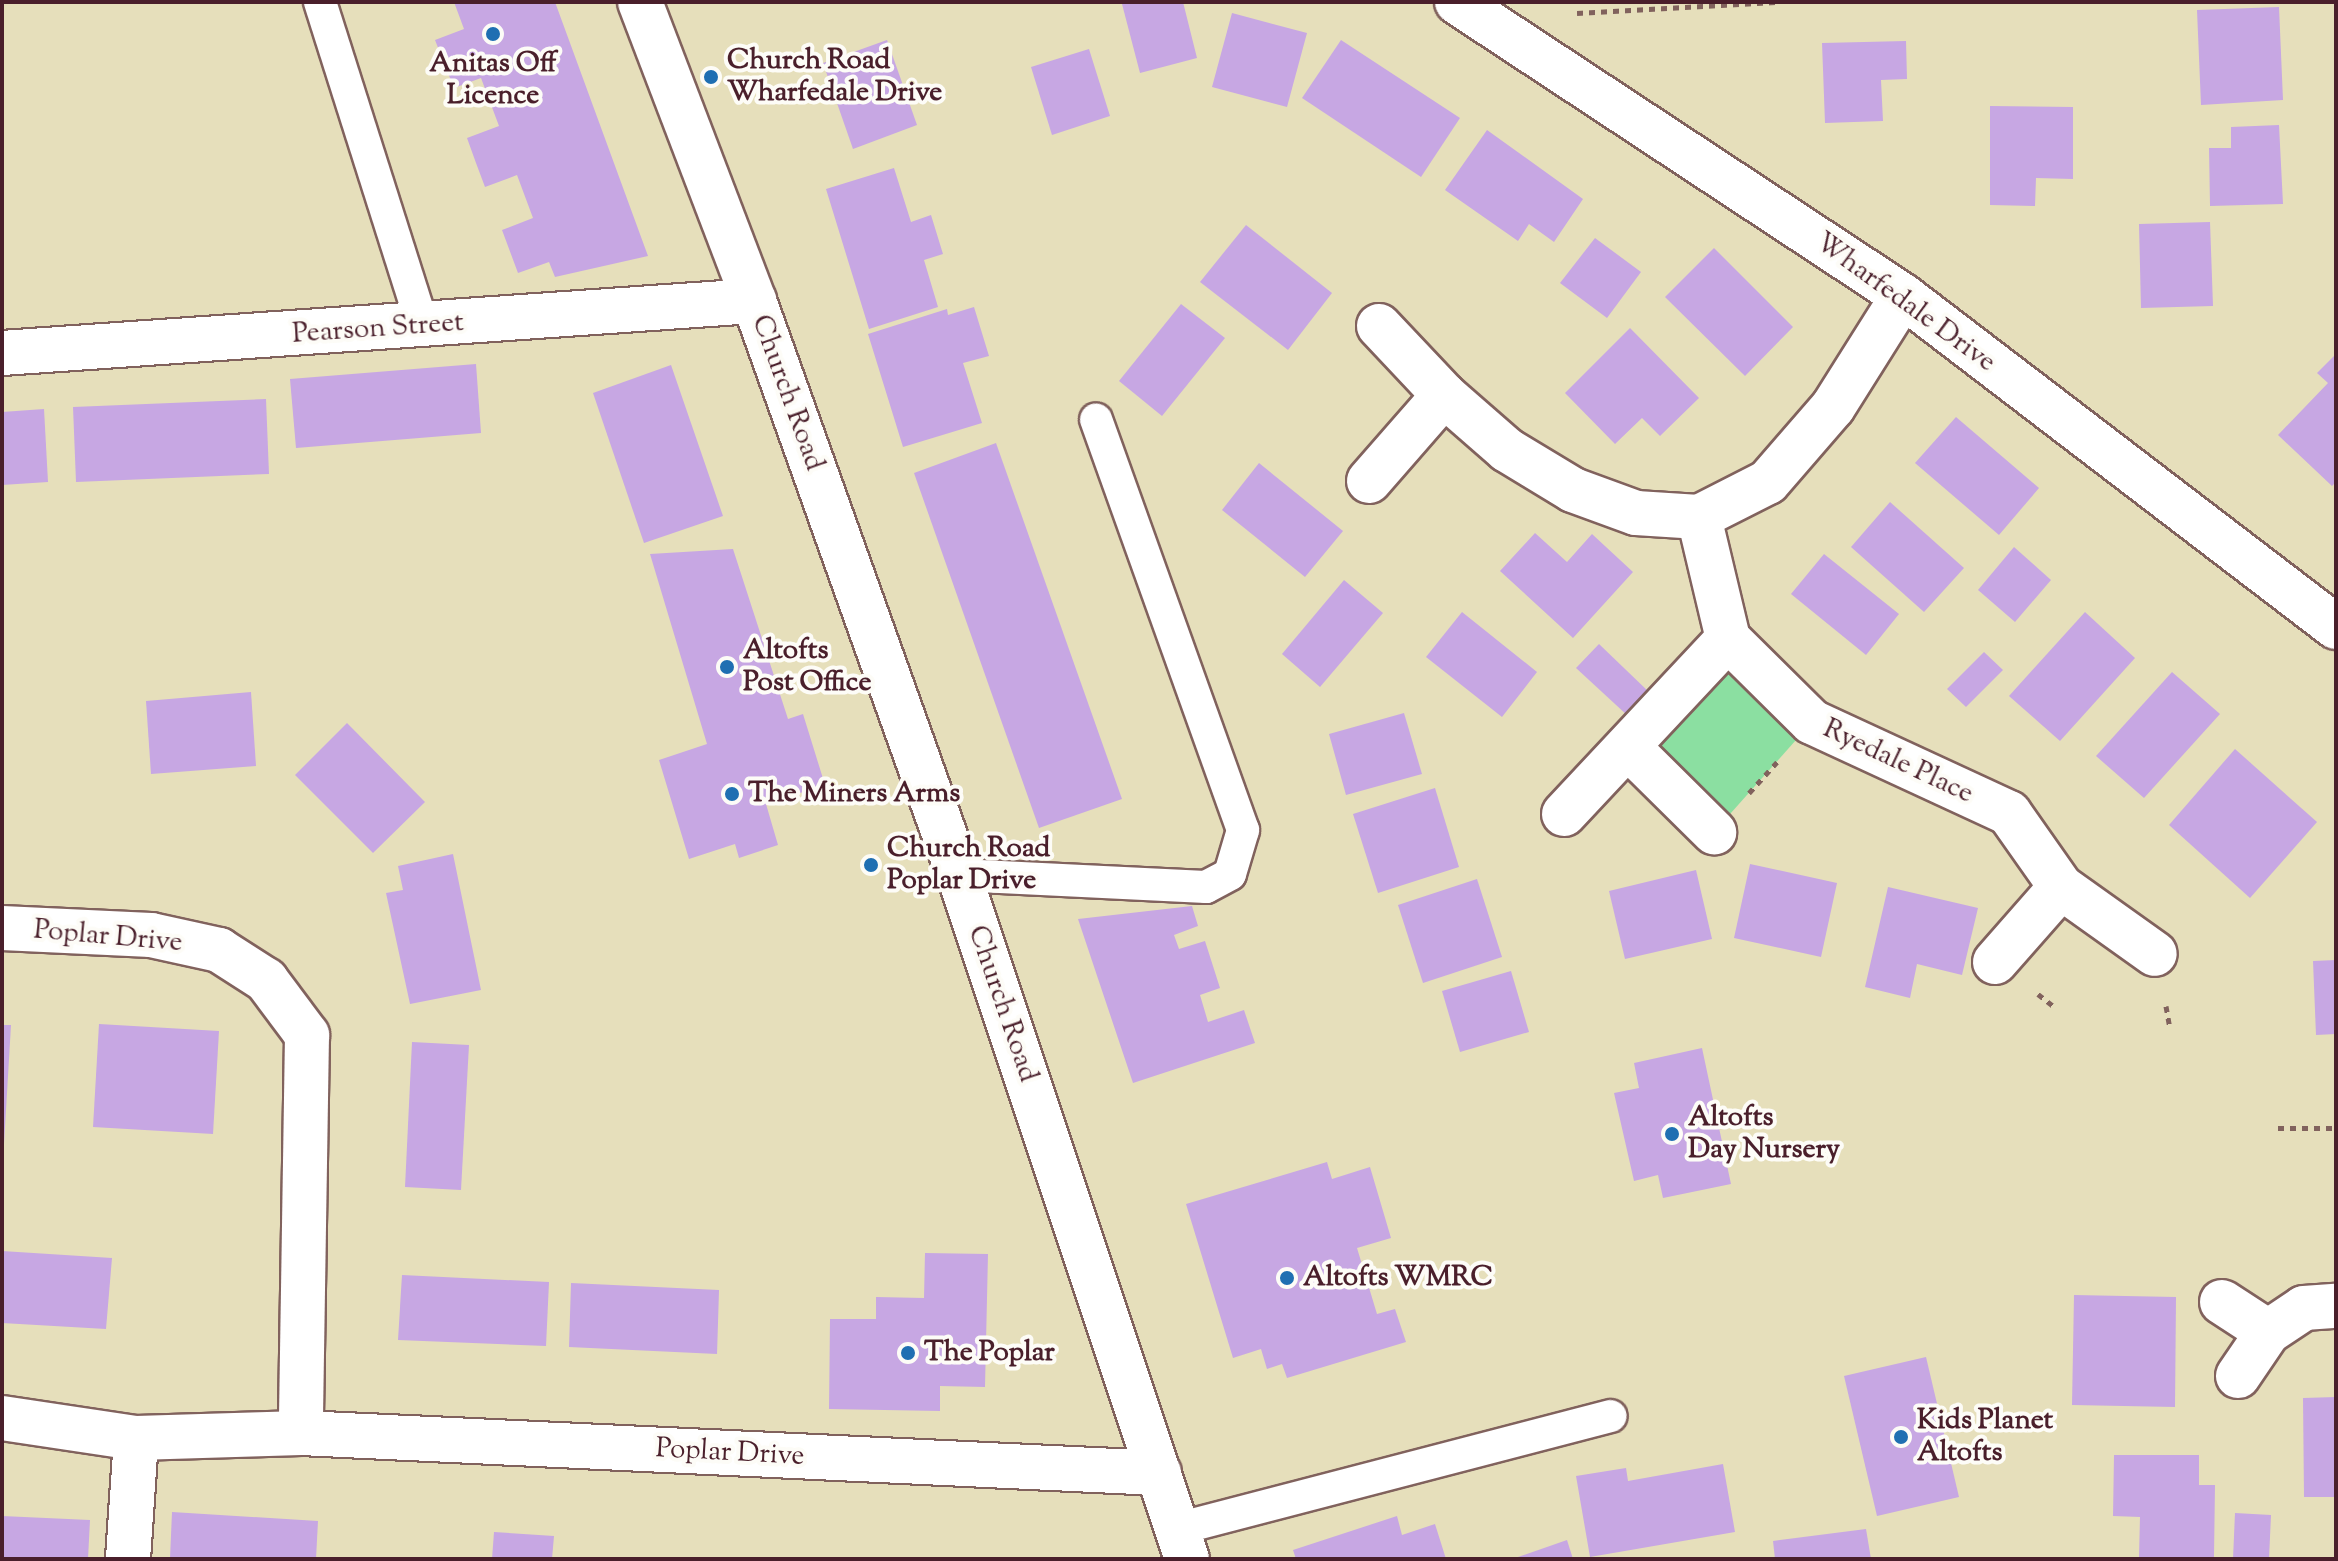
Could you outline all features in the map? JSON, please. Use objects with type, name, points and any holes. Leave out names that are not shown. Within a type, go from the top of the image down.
[{"type":"street","name":"Church Road","points":[[640,2],[754,301],[959,875],[1182,1544]]},
{"type":"street","name":"Wharfedale Drive","points":[[1472,10],[1903,296],[2336,627]]},
{"type":"street","points":[[1379,326],[1444,395],[1507,450],[1573,490],[1636,513],[1699,517],[1768,482],[1833,407],[1903,296]]},
{"type":"street","name":"Pearson Street","points":[[2,353],[423,327],[754,301]]},
{"type":"street","points":[[1369,481],[1444,395]]},
{"type":"street","points":[[1564,814],[1728,639],[1699,517]]},
{"type":"street","name":"Ryedale Place","points":[[1728,639],[1812,722],[2009,813],[2061,887],[2155,954]]},
{"type":"street","points":[[1629,748],[1714,832]]},
{"type":"street","points":[[1995,962],[2061,887]]},
{"type":"street","name":"Poplar Drive","points":[[2,928],[151,935],[219,950],[266,980],[307,1035],[301,1433]]},
{"type":"street","points":[[2222,1302],[2268,1332]]},
{"type":"street","points":[[2238,1376],[2268,1332],[2304,1308],[2336,1306]]},
{"type":"street","name":"Poplar Drive","points":[[2,1418],[136,1438],[301,1433],[1159,1473]]},
{"type":"street","points":[[128,1559],[136,1438]]},
{"type":"lane","points":[[320,2],[423,327]]},
{"type":"lane","points":[[959,875],[1206,887],[1230,874],[1243,830],[1096,419]]},
{"type":"lane","points":[[1182,1544],[1611,1416]]},
{"type":"path","points":[[1472,10],[1776,2]]},
{"type":"path","points":[[1714,832],[1812,722]]},
{"type":"path","points":[[2278,1128],[2336,1128]]},
{"type":"green space","points":[[1728,639],[1812,722],[1714,832],[1629,748]]},
{"type":"building","points":[[454,2],[555,2],[648,256],[555,277],[549,262],[518,273],[502,230],[533,218],[517,175],[485,187],[476,163],[467,138],[499,126],[481,78],[454,88],[435,40],[464,29]]},
{"type":"building","points":[[1183,2],[1197,58],[1140,73],[1122,4]]},
{"type":"building","points":[[2279,7],[2283,100],[2201,105],[2197,10]]},
{"type":"building","points":[[1232,13],[1307,33],[1287,107],[1212,87]]},
{"type":"building","points":[[887,40],[917,125],[853,149],[823,63]]},
{"type":"building","points":[[1341,40],[1460,118],[1421,177],[1302,98]]},
{"type":"building","points":[[1906,41],[1907,79],[1881,80],[1883,121],[1825,123],[1822,43]]},
{"type":"building","points":[[1089,49],[1110,116],[1052,135],[1031,67]]},
{"type":"building","points":[[1990,106],[2073,107],[2073,179],[2036,178],[2035,206],[1990,205]]},
{"type":"building","points":[[2279,125],[2283,204],[2210,206],[2209,148],[2231,148],[2231,127]]},
{"type":"building","points":[[1487,130],[1583,199],[1554,242],[1529,224],[1518,241],[1445,190]]},
{"type":"building","points":[[894,168],[911,222],[931,215],[943,254],[924,260],[938,307],[869,329],[826,189]]},
{"type":"building","points":[[2210,222],[2213,306],[2141,308],[2139,224]]},
{"type":"building","points":[[1246,225],[1332,293],[1288,350],[1200,282]]},
{"type":"building","points":[[1595,238],[1641,272],[1607,318],[1560,283]]},
{"type":"building","points":[[1714,248],[1793,327],[1745,376],[1665,297]]},
{"type":"building","points":[[1181,304],[1225,338],[1162,416],[1119,381]]},
{"type":"building","points":[[974,307],[989,356],[963,363],[982,423],[903,447],[868,334],[947,309],[948,315]]},
{"type":"building","points":[[1630,328],[1699,398],[1660,436],[1642,418],[1615,444],[1565,393]]},
{"type":"building","points":[[2336,354],[2336,482],[2332,486],[2278,435],[2328,383],[2317,373]]},
{"type":"building","points":[[476,364],[481,433],[296,448],[290,379]]},
{"type":"building","points":[[671,365],[723,516],[644,543],[593,393]]},
{"type":"building","points":[[266,399],[269,474],[76,482],[73,407]]},
{"type":"building","points":[[44,409],[48,482],[2,485],[2,412]]},
{"type":"building","points":[[1956,417],[2039,488],[1999,535],[1915,463]]},
{"type":"building","points":[[996,443],[1122,799],[1039,828],[914,473]]},
{"type":"building","points":[[1259,463],[1343,531],[1305,577],[1222,510]]},
{"type":"building","points":[[1890,502],[1964,568],[1924,612],[1851,547]]},
{"type":"building","points":[[1535,533],[1567,562],[1592,534],[1633,572],[1573,638],[1500,571]]},
{"type":"building","points":[[2014,547],[2051,580],[2015,622],[1978,590]]},
{"type":"building","points":[[733,549],[788,719],[803,714],[825,785],[766,804],[778,845],[739,858],[735,844],[689,859],[659,760],[707,744],[650,554]]},
{"type":"building","points":[[1824,554],[1899,614],[1866,655],[1791,594]]},
{"type":"building","points":[[1344,580],[1383,613],[1320,687],[1282,654]]},
{"type":"building","points":[[1462,612],[1537,672],[1502,717],[1426,657]]},
{"type":"building","points":[[2085,612],[2135,658],[2060,741],[2009,696]]},
{"type":"building","points":[[1599,644],[1650,693],[1628,716],[1576,668]]},
{"type":"building","points":[[1984,652],[2003,670],[1966,707],[1947,689]]},
{"type":"building","points":[[2172,672],[2220,714],[2144,798],[2096,756]]},
{"type":"building","points":[[251,692],[256,766],[151,774],[146,701]]},
{"type":"building","points":[[1404,713],[1422,774],[1346,795],[1329,734]]},
{"type":"building","points":[[347,723],[425,802],[373,853],[295,775]]},
{"type":"building","points":[[2235,749],[2317,822],[2250,898],[2169,825]]},
{"type":"building","points":[[1435,788],[1459,867],[1378,893],[1353,814]]},
{"type":"building","points":[[453,854],[481,990],[410,1004],[386,893],[403,890],[398,866]]},
{"type":"building","points":[[1750,864],[1837,883],[1821,957],[1734,938]]},
{"type":"building","points":[[1696,870],[1712,939],[1625,959],[1609,891]]},
{"type":"building","points":[[1477,879],[1502,957],[1423,983],[1398,905]]},
{"type":"building","points":[[1888,887],[1978,908],[1962,975],[1917,964],[1910,998],[1865,987]]},
{"type":"building","points":[[1192,906],[1198,926],[1174,935],[1179,949],[1205,941],[1220,988],[1200,995],[1208,1022],[1244,1010],[1255,1043],[1133,1083],[1078,919]]},
{"type":"building","points":[[2336,960],[2336,1034],[2316,1035],[2313,961]]},
{"type":"building","points":[[1511,971],[1529,1032],[1460,1052],[1442,991]]},
{"type":"building","points":[[99,1024],[219,1031],[213,1134],[93,1127]]},
{"type":"building","points":[[2,1025],[11,1025],[4,1144],[2,1144]]},
{"type":"building","points":[[412,1042],[469,1045],[461,1190],[405,1187]]},
{"type":"building","name":"Altofts Day Nursery","points":[[1702,1048],[1731,1184],[1663,1198],[1658,1175],[1634,1181],[1614,1093],[1639,1088],[1634,1063]]},
{"type":"building","name":"Altofts WMRC","points":[[1327,1162],[1332,1179],[1370,1167],[1391,1238],[1357,1248],[1377,1314],[1395,1309],[1406,1342],[1287,1378],[1282,1364],[1267,1369],[1261,1349],[1233,1358],[1186,1204]]},
{"type":"building","points":[[2,1251],[112,1258],[106,1329],[2,1323]]},
{"type":"building","name":"The Poplar","points":[[925,1253],[988,1254],[985,1387],[940,1386],[940,1411],[829,1409],[830,1319],[876,1319],[876,1297],[924,1298]]},
{"type":"building","points":[[402,1275],[549,1282],[546,1346],[398,1340]]},
{"type":"building","points":[[571,1283],[719,1290],[717,1354],[569,1347]]},
{"type":"building","points":[[2074,1295],[2176,1297],[2175,1407],[2072,1405]]},
{"type":"building","name":"Kids Planet Altofts","points":[[1926,1357],[1959,1497],[1877,1516],[1844,1376]]},
{"type":"building","points":[[2336,1397],[2336,1497],[2304,1497],[2303,1398]]},
{"type":"building","points":[[2114,1455],[2199,1455],[2199,1485],[2215,1485],[2214,1557],[2139,1557],[2140,1517],[2113,1516]]},
{"type":"building","points":[[1723,1464],[1735,1532],[1590,1557],[1576,1476],[1626,1468],[1628,1481]]},
{"type":"building","points":[[172,1512],[318,1521],[316,1559],[170,1559]]},
{"type":"building","points":[[2235,1513],[2271,1515],[2269,1559],[2233,1559]]},
{"type":"building","points":[[2,1516],[90,1520],[88,1559],[2,1559]]},
{"type":"building","points":[[1397,1516],[1402,1535],[1435,1524],[1446,1559],[1296,1559],[1293,1550]]},
{"type":"building","points":[[1866,1529],[1871,1559],[1775,1559],[1773,1541]]},
{"type":"building","points":[[494,1532],[554,1536],[552,1559],[492,1559]]},
{"type":"building","points":[[1567,1540],[1573,1559],[1518,1559],[1518,1557]]},
{"type":"place","name":"Anitas Off Licence","points":[[493,34]]},
{"type":"place","name":"Church Road Wharfedale Drive","points":[[711,77]]},
{"type":"place","name":"Altofts Post Office","points":[[727,667]]},
{"type":"place","name":"The Miners Arms","points":[[732,794]]},
{"type":"place","name":"Church Road Poplar Drive","points":[[871,865]]},
{"type":"place","name":"Altofts Day Nursery","points":[[1672,1134]]},
{"type":"place","name":"Altofts WMRC","points":[[1287,1278]]},
{"type":"place","name":"The Poplar","points":[[908,1353]]},
{"type":"place","name":"Kids Planet Altofts","points":[[1901,1437]]}]
